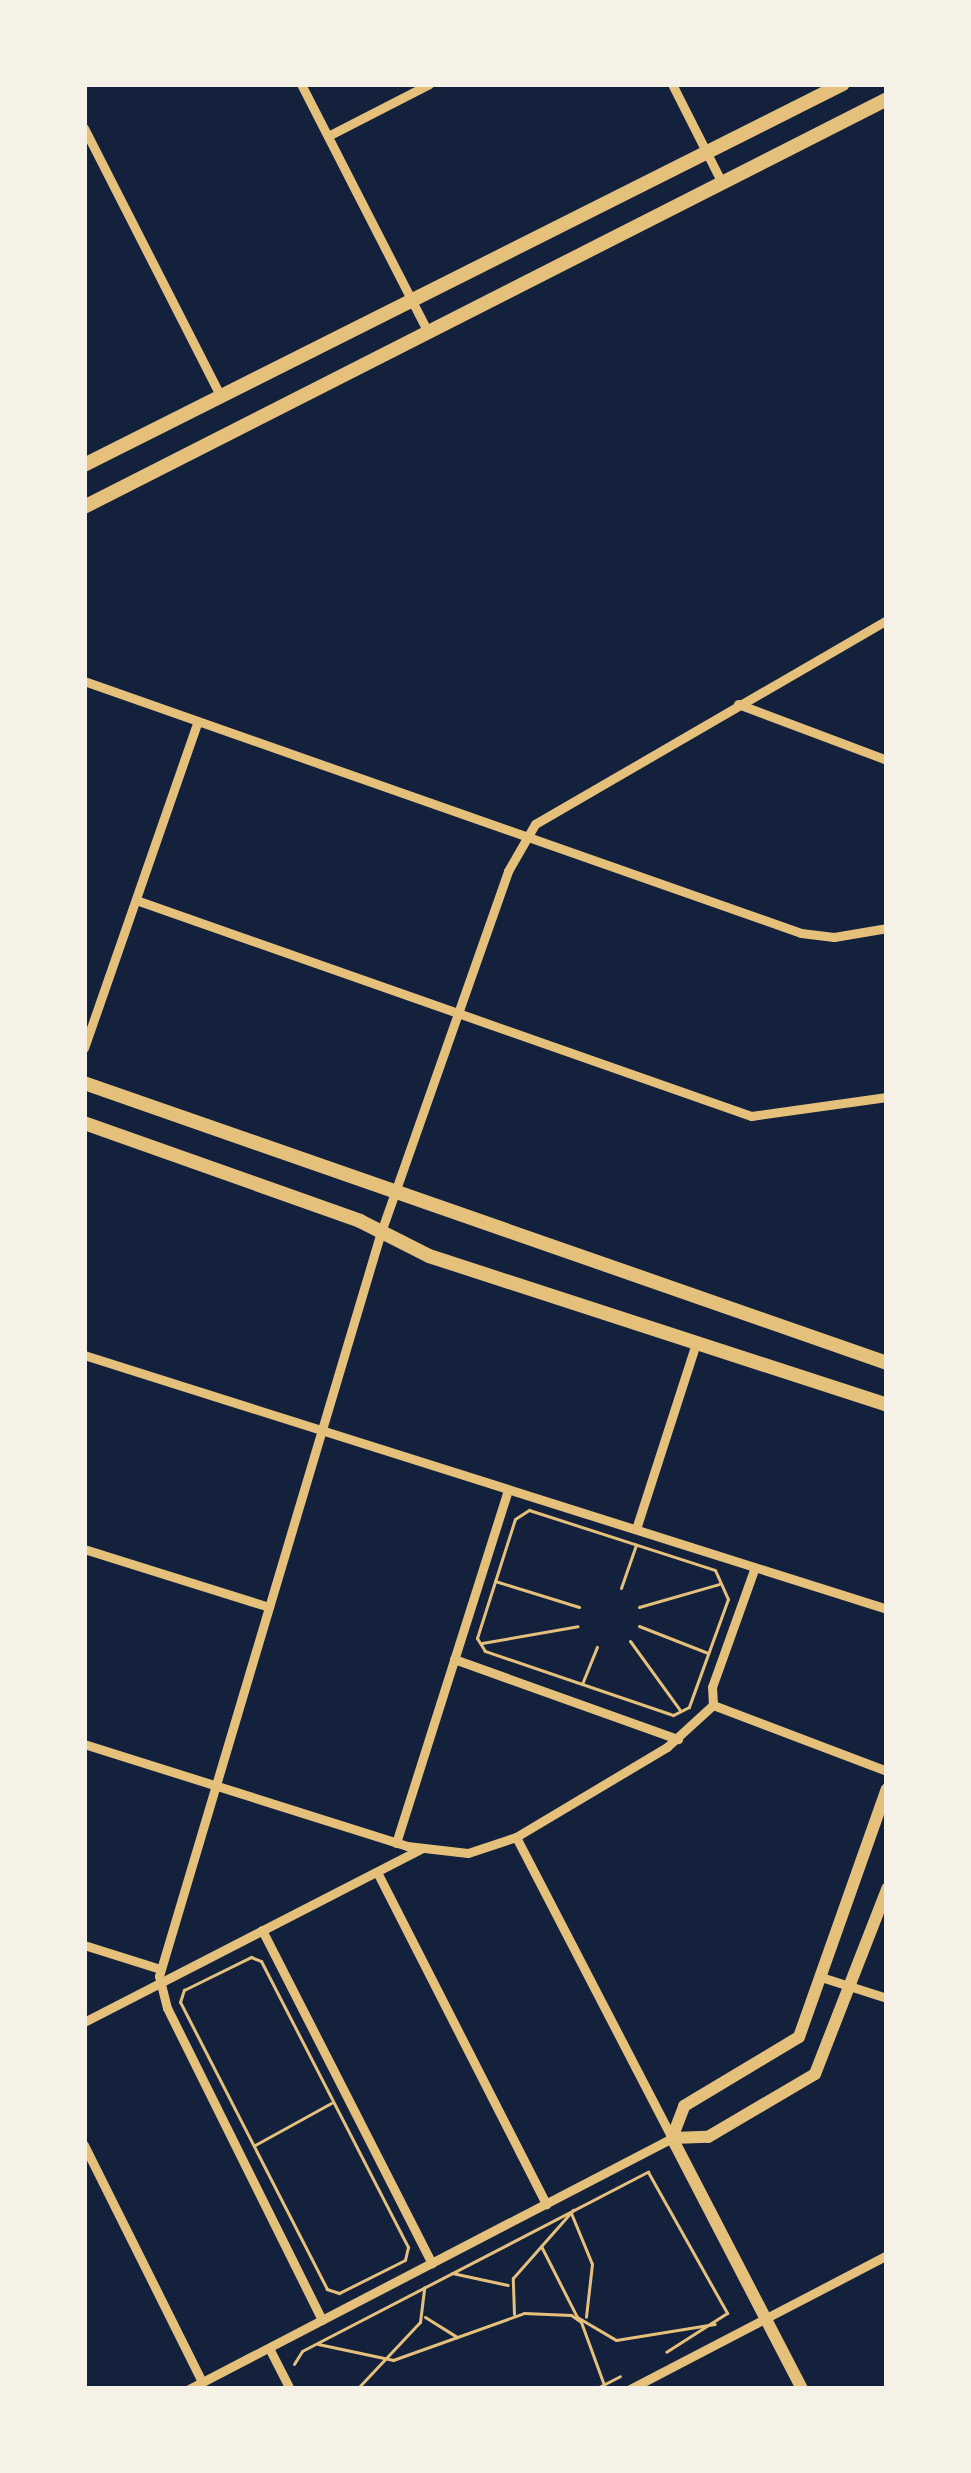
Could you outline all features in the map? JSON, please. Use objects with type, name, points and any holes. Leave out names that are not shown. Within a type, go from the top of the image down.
[{"type":"main road","points":[[84,465],[843,84]]},
{"type":"main road","points":[[84,507],[887,99]]},
{"type":"main road","points":[[84,1083],[887,1364]]},
{"type":"main road","points":[[84,1123],[381,1232],[429,1256],[887,1405]]},
{"type":"street","points":[[301,84],[428,332]]},
{"type":"street","points":[[328,136],[429,84]]},
{"type":"street","points":[[672,84],[722,183]]},
{"type":"street","points":[[84,128],[221,397]]},
{"type":"street","points":[[322,2320],[160,1983],[160,1969],[381,1232],[457,1013],[526,836],[559,804],[887,620]]},
{"type":"street","points":[[84,681],[811,936],[887,928]]},
{"type":"street","points":[[738,704],[887,760]]},
{"type":"street","points":[[84,1048],[198,721]]},
{"type":"street","points":[[136,900],[751,1116],[887,1097]]},
{"type":"street","points":[[637,1529],[696,1343]]},
{"type":"street","points":[[84,1354],[887,1609]]},
{"type":"street","points":[[396,1843],[508,1489]]},
{"type":"street","points":[[84,1549],[269,1607]]},
{"type":"street","points":[[713,1705],[710,1691],[755,1567]]},
{"type":"street","points":[[454,1659],[678,1739]]},
{"type":"street","points":[[84,1744],[421,1850],[478,1852],[516,1837],[678,1739],[713,1705]]},
{"type":"street","points":[[713,1705],[887,1771]]},
{"type":"street","points":[[672,2138],[685,2106],[793,2046],[886,1797]]},
{"type":"street","points":[[516,1837],[802,2389]]},
{"type":"street","points":[[84,2022],[421,1850]]},
{"type":"street","points":[[377,1872],[546,2204]]},
{"type":"street","points":[[189,2389],[672,2138],[708,2137],[809,2080],[887,1889]]},
{"type":"street","points":[[262,1930],[432,2263]]},
{"type":"street","points":[[84,1945],[160,1969]]},
{"type":"street","points":[[821,1977],[887,1998]]},
{"type":"street","points":[[84,2146],[202,2382]]},
{"type":"street","points":[[630,2389],[887,2255]]},
{"type":"street","points":[[268,2348],[290,2389]]},
{"type":"path","points":[[481,1644],[515,1520],[529,1510],[715,1570],[728,1598],[681,1711]]},
{"type":"path","points":[[620,1588],[636,1545]]},
{"type":"path","points":[[495,1580],[579,1607]]},
{"type":"path","points":[[638,1607],[721,1584]]},
{"type":"path","points":[[481,1644],[578,1626]]},
{"type":"path","points":[[639,1626],[708,1653]]},
{"type":"path","points":[[630,1641],[681,1711]]},
{"type":"path","points":[[481,1644],[582,1684],[681,1711]]},
{"type":"path","points":[[582,1684],[597,1647]]},
{"type":"path","points":[[250,1957],[261,1961],[408,2247],[405,2260],[339,2293],[327,2289],[254,2146],[180,2002],[184,1990],[250,1957]]},
{"type":"path","points":[[254,2146],[333,2102]]},
{"type":"path","points":[[295,2368],[297,2354],[316,2343],[644,2173],[656,2176],[725,2306],[719,2324],[661,2354]]},
{"type":"path","points":[[514,2316],[509,2285],[573,2211]]},
{"type":"path","points":[[573,2211],[592,2264],[586,2319]]},
{"type":"path","points":[[541,2246],[604,2385]]},
{"type":"path","points":[[451,2273],[509,2285]]},
{"type":"path","points":[[357,2389],[424,2316],[424,2287]]},
{"type":"path","points":[[424,2316],[462,2338]]},
{"type":"path","points":[[316,2343],[380,2360],[462,2338],[514,2316],[586,2319],[616,2340],[719,2324]]},
{"type":"path","points":[[595,2389],[623,2374]]}]
